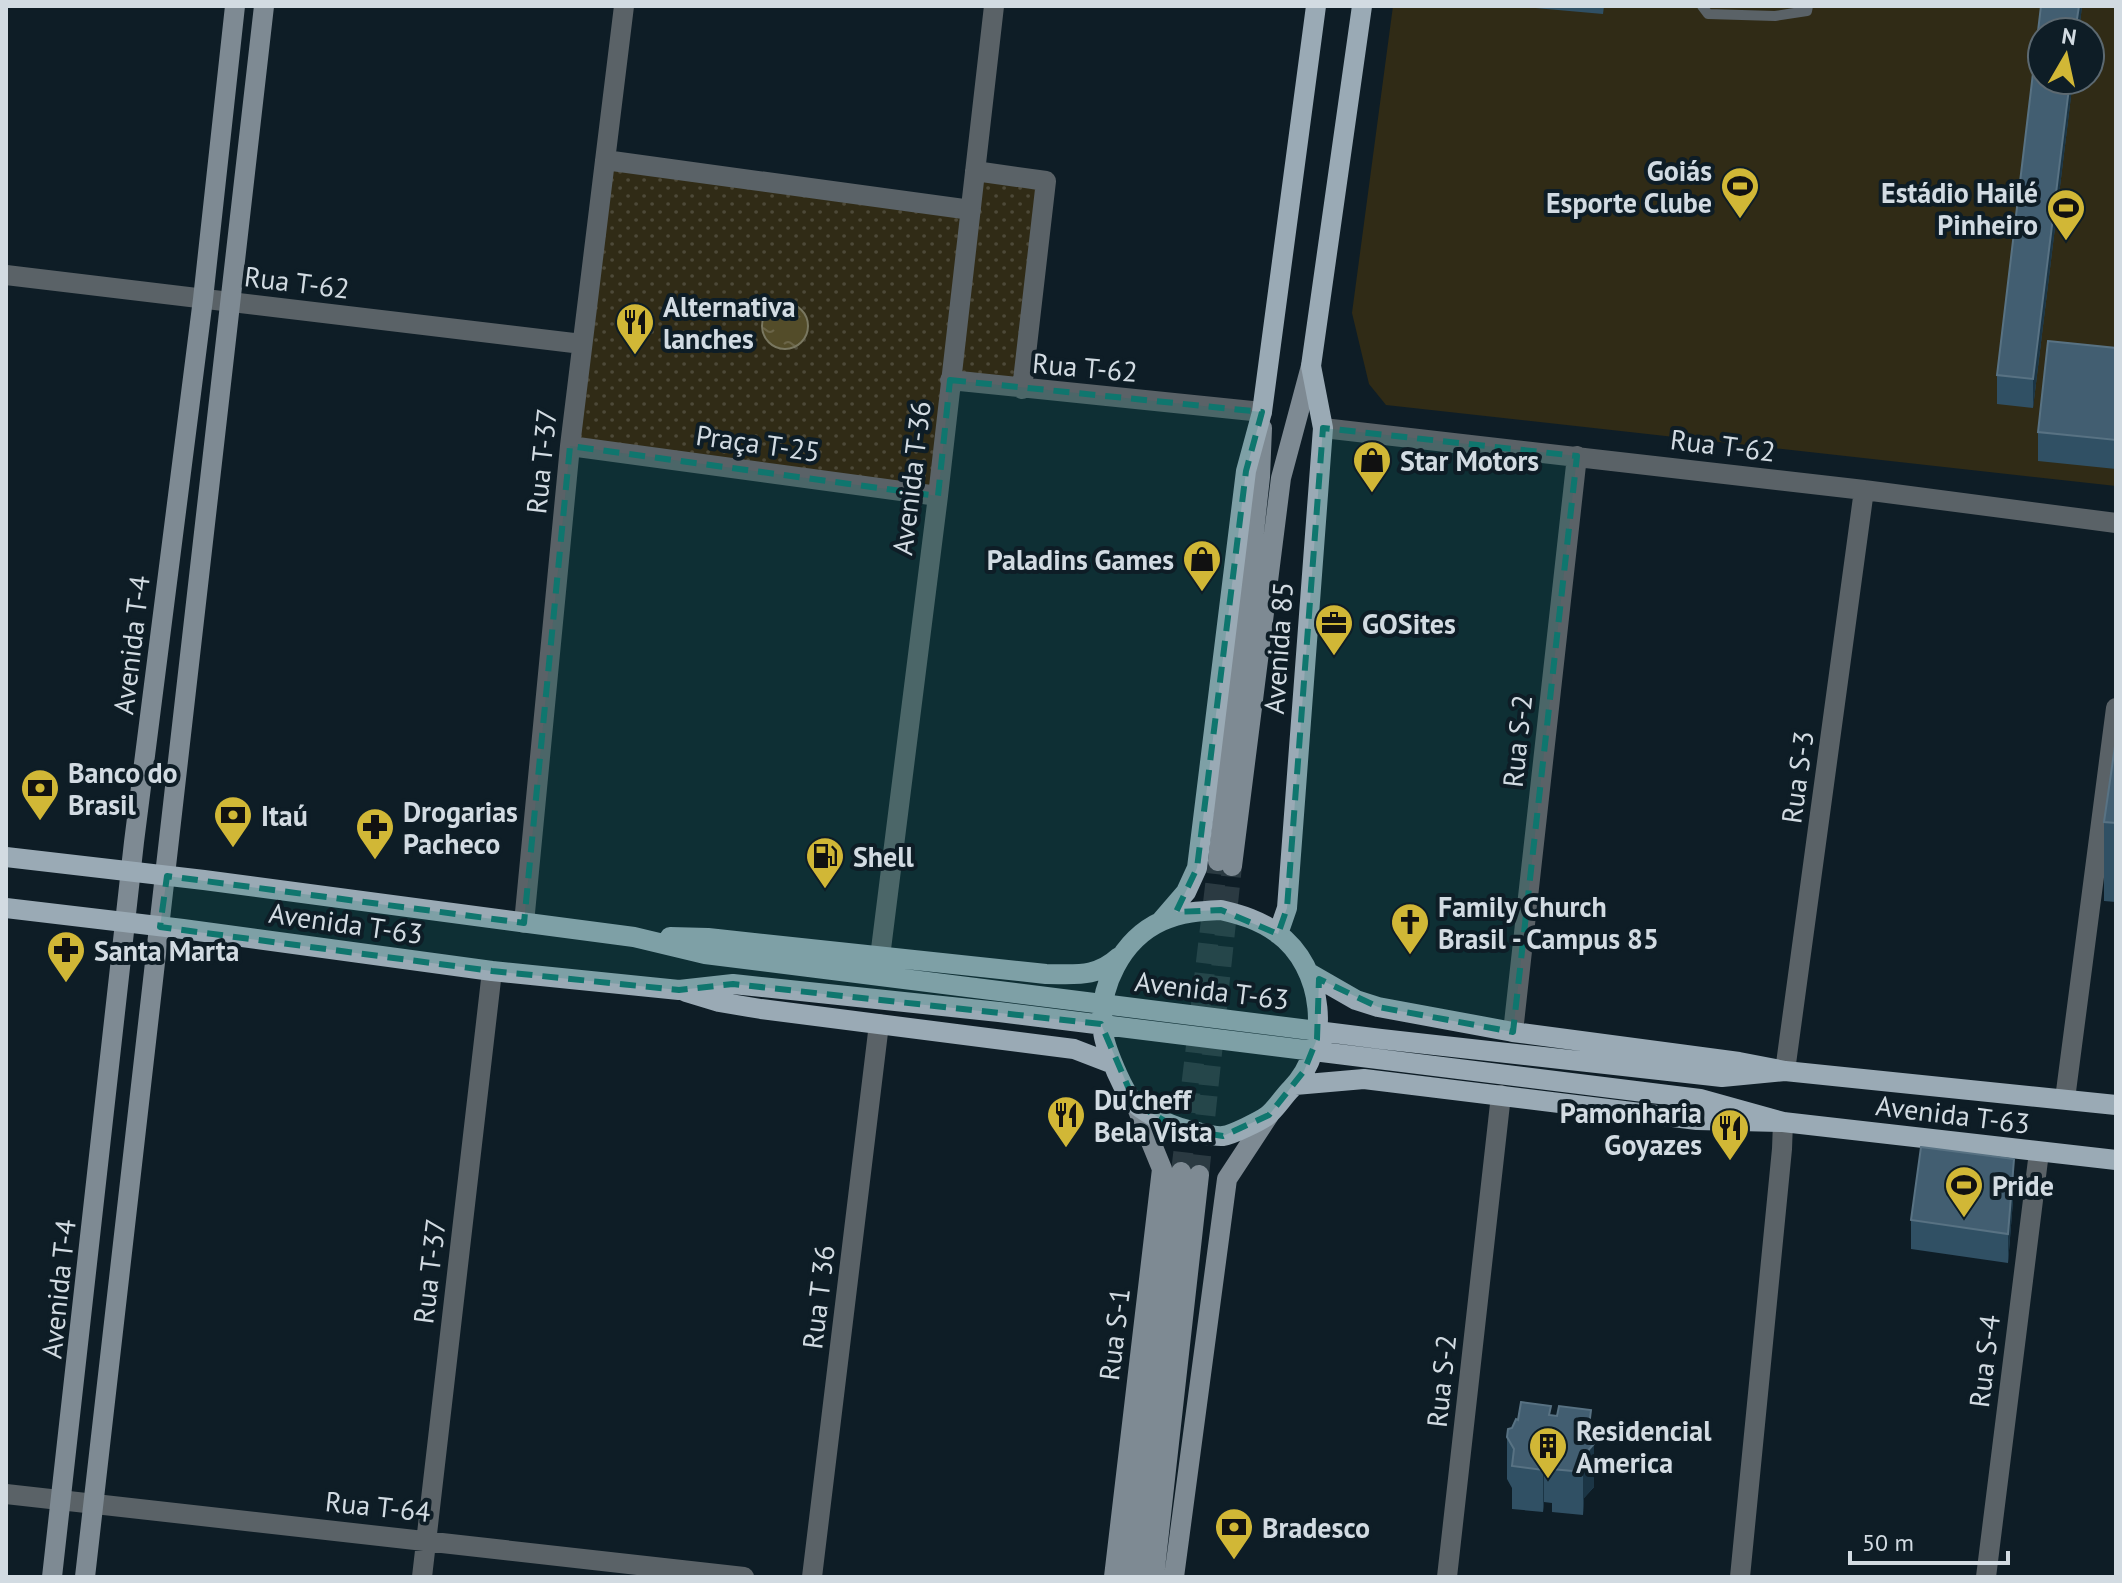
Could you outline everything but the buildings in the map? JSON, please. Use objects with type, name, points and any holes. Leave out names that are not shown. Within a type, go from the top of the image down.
[{"type":"main road","name":"Avenida T-4","points":[[52,1577],[131,871],[203,299],[235,6]]},
{"type":"main road","points":[[85,1577],[264,6]]},
{"type":"main road","name":"Avenida 85","points":[[1316,6],[1262,412],[1260,477],[1225,864],[1281,478],[1311,366],[1362,6]]},
{"type":"main road","name":"Avenida 85","points":[[1278,934],[1287,908],[1323,428],[1311,366]]},
{"type":"main road","name":"Avenida 85","points":[[1161,921],[1186,892],[1197,868],[1246,471],[1262,412]]},
{"type":"main road","name":"Avenida T-63","points":[[6,857],[634,937],[705,954],[999,1002],[1379,1048],[1722,1077],[1785,1071]]},
{"type":"main road","name":"Avenida T-63","points":[[6,908],[492,971],[679,990],[719,1002],[1074,1049],[1113,1064]]},
{"type":"main road","points":[[1174,1577],[1227,1179],[1269,1115],[1304,1071],[1317,1039],[1318,1006],[1309,973],[1296,951],[1278,934],[1251,918],[1221,910],[1190,912],[1161,921],[1124,951],[1104,997],[1103,1032],[1123,1087],[1135,1103],[1178,1129],[1223,1136],[1269,1115]]},
{"type":"main road","name":"Avenida T-63","points":[[634,937],[708,938],[1046,974],[1105,970],[1124,951]]},
{"type":"main road","name":"Avenida T-63","points":[[1309,973],[1356,1000],[1378,1007],[1513,1032],[1785,1071],[2116,1105]]},
{"type":"main road","name":"Avenida T-63","points":[[679,990],[733,984],[999,1002]]},
{"type":"main road","name":"Avenida T-63","points":[[1379,1048],[1700,1099],[1783,1122]]},
{"type":"main road","name":"Avenida T-63","points":[[1295,1085],[1364,1079],[1697,1120],[1783,1122],[2116,1160]]},
{"type":"main road","name":"Rua S-1","points":[[1114,1577],[1162,1169],[1135,1103]]},
{"type":"main road","name":"Rua S-1","points":[[1134,1577],[1190,1173],[1154,1577]]},
{"type":"street","name":"Rua T-37","points":[[524,923],[570,446],[624,6]]},
{"type":"street","name":"Avenida T-36","points":[[880,957],[938,496],[994,6]]},
{"type":"street","points":[[605,160],[971,210]]},
{"type":"street","points":[[975,171],[1046,181],[1022,389]]},
{"type":"street","name":"Rua T-62","points":[[6,275],[582,344]]},
{"type":"street","name":"Rua T-62","points":[[950,380],[1262,412]]},
{"type":"street","name":"Rua T-62","points":[[1323,428],[1864,490],[2116,523]]},
{"type":"street","name":"Praça T-25","points":[[570,446],[938,496]]},
{"type":"street","name":"Rua S-2","points":[[1513,1032],[1577,456]]},
{"type":"street","name":"Rua S-3","points":[[1785,1071],[1864,490]]},
{"type":"street","points":[[2065,1099],[2116,708]]},
{"type":"street","name":"Rua T-37","points":[[422,1577],[492,971]]},
{"type":"street","name":"Rua T 36","points":[[812,1577],[879,1024]]},
{"type":"street","name":"Rua S-2","points":[[1447,1577],[1501,1095]]},
{"type":"street","points":[[1740,1577],[1783,1122]]},
{"type":"street","name":"Rua S-4","points":[[1986,1577],[2039,1152]]},
{"type":"street","name":"Rua T-64","points":[[6,1494],[744,1577]]},
{"type":"lane","points":[[1702,6],[1708,14],[1775,16],[1807,11],[1808,6]]},
{"type":"highlighted area","points":[[950,380],[1262,412],[1246,471],[1197,868],[1176,912],[1221,910],[1278,934],[1287,908],[1323,428],[1577,456],[1513,1032],[1378,1007],[1319,979],[1317,1039],[1304,1071],[1269,1115],[1223,1136],[1178,1129],[1135,1103],[1101,1024],[733,984],[679,990],[492,971],[160,927],[167,876],[524,923],[570,446],[938,496]]},
{"type":"shaded area","name":"Goiás Esporte Clube","points":[[1393,6],[2116,6],[2116,486],[1386,405],[1369,384],[1352,313]]},
{"type":"shaded area","points":[[606,163],[963,217],[936,492],[574,444]]},
{"type":"shaded area","points":[[983,181],[1038,188],[1014,379],[960,373]]},
{"type":"water","points":[[785,303],[801,310],[808,326],[801,342],[785,349],[769,342],[762,326],[769,310]]},
{"type":"tunnel","points":[[1181,1172],[1218,861]]},
{"type":"tunnel","points":[[1199,1175],[1232,866]]},
{"type":"place","name":"Goiás Esporte Clube","points":[[1740,220]]},
{"type":"place","name":"Estádio Hailé Pinheiro","points":[[2066,242]]},
{"type":"place","name":"Alternativa lanches","points":[[635,356]]},
{"type":"place","name":"Star Motors","points":[[1372,494]]},
{"type":"place","name":"Paladins Games","points":[[1202,593]]},
{"type":"place","name":"GOSites","points":[[1334,657]]},
{"type":"place","name":"Banco do Brasil","points":[[40,822]]},
{"type":"place","name":"Itaú","points":[[233,849]]},
{"type":"place","name":"Drogarias Pacheco","points":[[375,861]]},
{"type":"place","name":"Shell","points":[[825,890]]},
{"type":"place","name":"Family Church Brasil - Campus 85","points":[[1410,956]]},
{"type":"place","name":"Santa Marta","points":[[66,984]]},
{"type":"place","name":"Du'cheff Bela Vista","points":[[1066,1149]]},
{"type":"place","name":"Pamonharia Goyazes","points":[[1730,1162]]},
{"type":"place","name":"Pride","points":[[1964,1219]]},
{"type":"place","name":"Residencial America","points":[[1548,1480]]},
{"type":"place","name":"Bradesco","points":[[1234,1561]]}]
